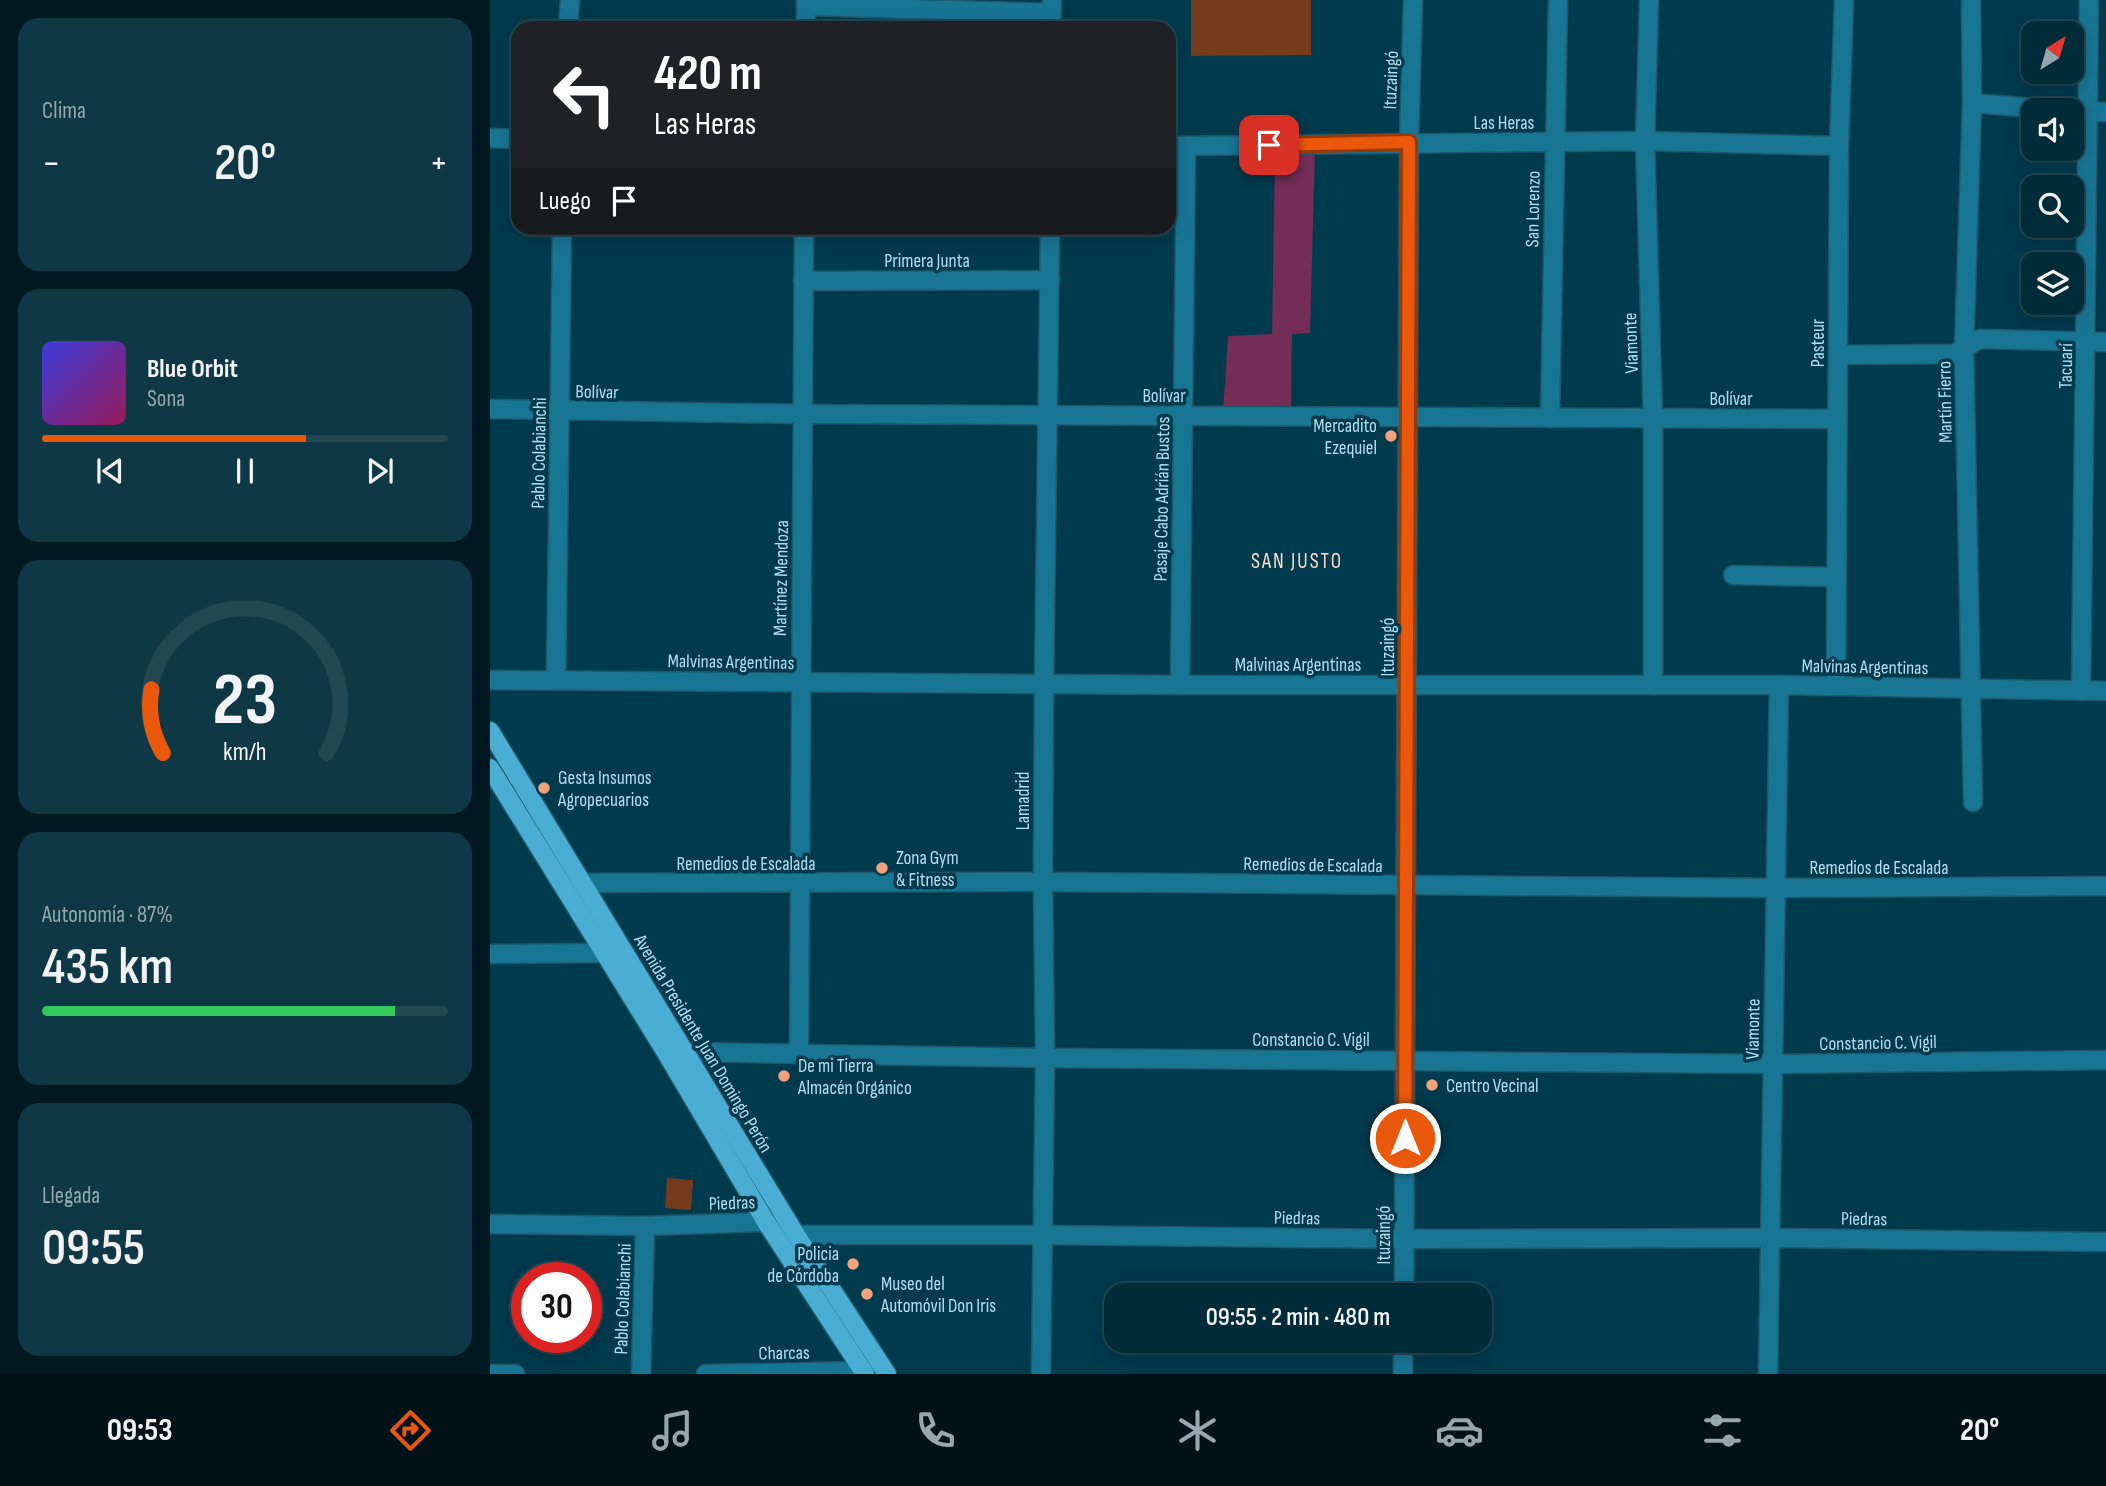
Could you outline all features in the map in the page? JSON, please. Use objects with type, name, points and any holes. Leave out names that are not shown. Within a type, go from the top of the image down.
[{"type":"main road","name":"Avenida Presidente Juan Domingo Perón","points":[[490,731],[796,1235],[887,1374]]},
{"type":"main road","name":"Avenida Presidente Juan Domingo Perón","points":[[490,768],[766,1222],[864,1373]]},
{"type":"street","points":[[568,21],[570,0]]},
{"type":"street","name":"Ituzaingó","points":[[1404,1283],[1409,142],[1413,0]]},
{"type":"street","name":"San Lorenzo","points":[[1550,418],[1553,143],[1558,0]]},
{"type":"street","name":"Viamonte","points":[[1649,0],[1645,141],[1653,418],[1653,685]]},
{"type":"street","name":"Pasteur","points":[[1836,686],[1839,146],[1844,0]]},
{"type":"street","name":"Martín Fierro","points":[[1971,0],[1972,103],[1964,349],[1973,802]]},
{"type":"street","name":"Tacuarí","points":[[2081,691],[2089,0]]},
{"type":"street","points":[[806,21],[806,3],[1051,14]]},
{"type":"street","points":[[1972,103],[2021,107]]},
{"type":"street","points":[[490,138],[511,139]]},
{"type":"street","name":"Las Heras","points":[[1177,146],[1645,141],[1839,146]]},
{"type":"street","name":"Pasaje Cabo Adrián Bustos","points":[[1177,146],[1183,416],[1180,685]]},
{"type":"street","name":"Pablo Colabianchi","points":[[556,679],[562,235]]},
{"type":"street","name":"Martínez Mendoza","points":[[799,1055],[804,235]]},
{"type":"street","name":"Lamadrid","points":[[1041,1374],[1045,1058],[1044,682],[1050,235]]},
{"type":"street","name":"Primera Junta","points":[[803,281],[1050,280]]},
{"type":"street","points":[[1838,355],[1954,354],[1980,339],[2106,342]]},
{"type":"street","name":"Bolívar","points":[[490,409],[803,414],[1837,419]]},
{"type":"street","points":[[1733,575],[1836,577]]},
{"type":"street","name":"Malvinas Argentinas","points":[[490,680],[1180,685],[1779,685],[2106,691]]},
{"type":"street","name":"Viamonte","points":[[1768,1374],[1779,685]]},
{"type":"street","name":"Remedios de Escalada","points":[[561,883],[1043,882],[1776,888],[2106,886]]},
{"type":"street","points":[[490,954],[604,953]]},
{"type":"street","name":"Constancio C. Vigil","points":[[684,1052],[1773,1064],[2106,1060]]},
{"type":"street","name":"Piedras","points":[[490,1224],[645,1226],[766,1222],[796,1235],[1404,1239],[1770,1238],[2106,1242]]},
{"type":"street","name":"Pablo Colabianchi","points":[[640,1374],[645,1226]]},
{"type":"street","points":[[1403,1353],[1403,1374]]},
{"type":"street","name":"Charcas","points":[[706,1374],[864,1373]]},
{"type":"street","points":[[490,1374],[515,1374]]},
{"type":"shaded area","points":[[1275,148],[1315,148],[1310,333],[1292,334],[1291,411],[1223,412],[1228,336],[1272,334]]},
{"type":"building","points":[[1191,0],[1311,0],[1311,55],[1191,56]]},
{"type":"building","points":[[667,1178],[693,1180],[691,1210],[665,1208]]},
{"type":"place","name":"Mercadito Ezequiel","points":[[1391,436]]},
{"type":"place","name":"Gesta Insumos Agropecuarios","points":[[544,788]]},
{"type":"place","name":"Zona Gym & Fitness","points":[[882,868]]},
{"type":"place","name":"De mi Tierra Almacén Orgánico","points":[[784,1076]]},
{"type":"place","name":"Centro Vecinal","points":[[1432,1085]]},
{"type":"place","name":"Policia de Córdoba","points":[[853,1264]]},
{"type":"place","name":"Museo del Automóvil Don Iris","points":[[867,1294]]},
{"type":"district","name":"SAN JUSTO","points":[[1297,561]]},
{"type":"route","points":[[1269,145],[1409,142],[1405,1138]]}]
